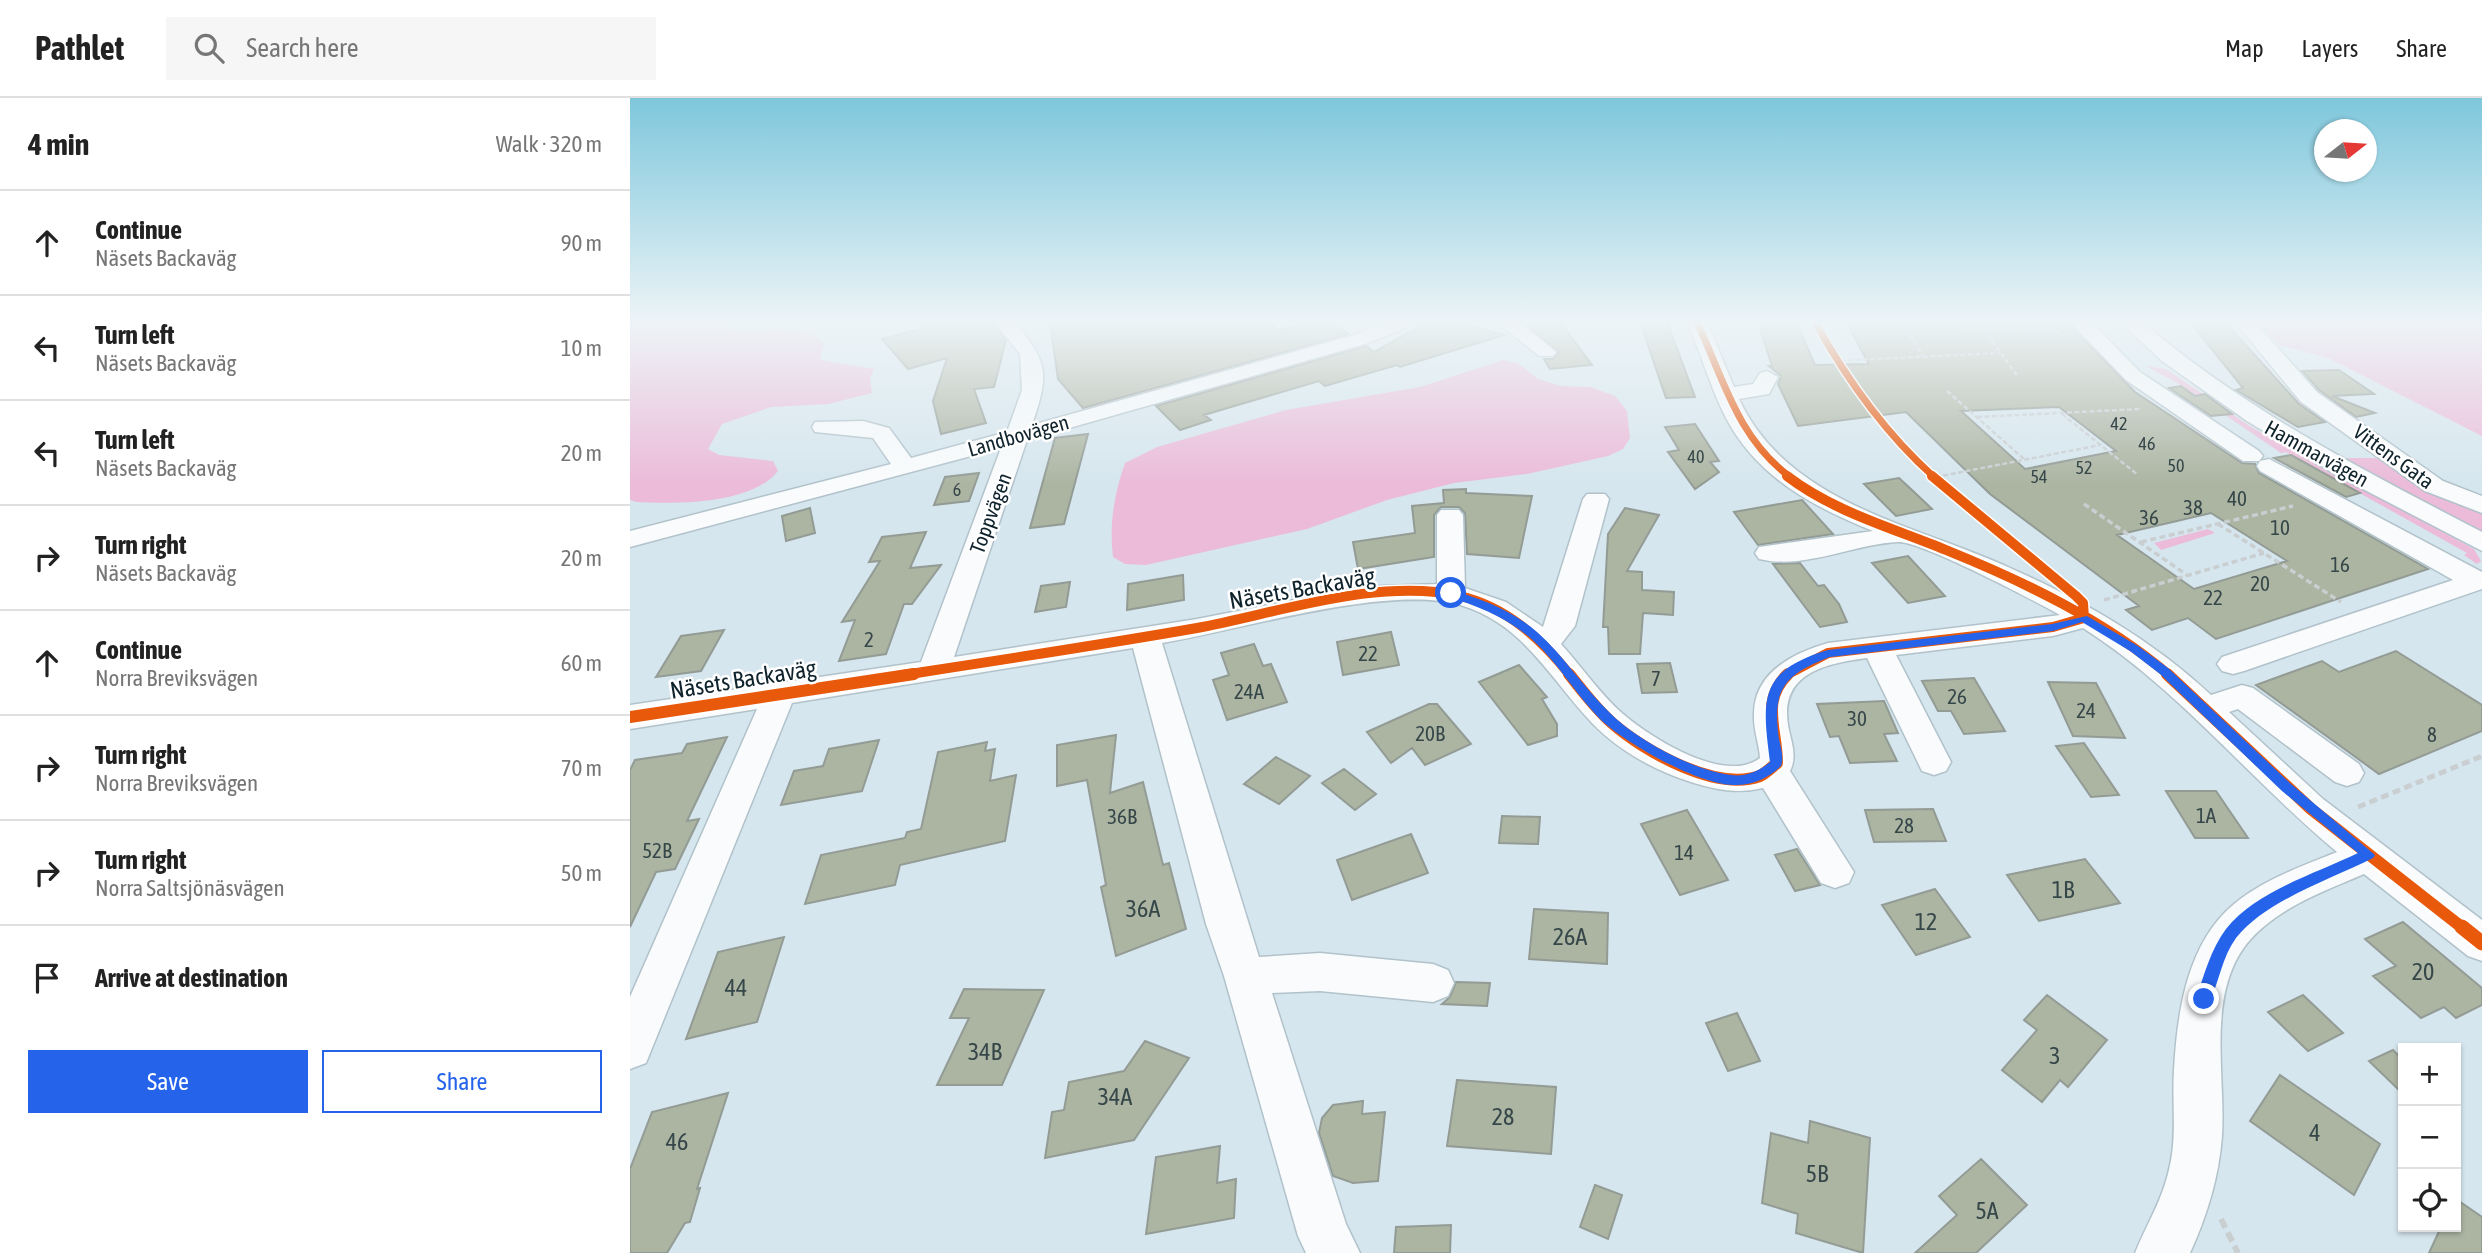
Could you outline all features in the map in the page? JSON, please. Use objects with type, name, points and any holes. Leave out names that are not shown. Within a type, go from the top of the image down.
[{"type":"street","name":"Toppvägen","points":[[934,670],[1033,390],[1033,376]]},
{"type":"street","name":"Landbovägen","points":[[630,539],[905,467],[1229,376]]},
{"type":"street","points":[[1720,376],[1754,443],[1782,472],[1821,497],[2089,610],[2205,708],[2325,821],[2482,943]]},
{"type":"street","points":[[2135,376],[2176,407],[2260,461],[2479,581]]},
{"type":"street","name":"Hammarvägen","points":[[2195,376],[2270,429],[2482,543]]},
{"type":"street","name":"Vittens Gata","points":[[2291,376],[2309,397],[2434,486],[2482,505]]},
{"type":"street","points":[[1728,394],[1761,389],[1767,377]]},
{"type":"street","points":[[823,427],[863,428],[881,433],[905,467]]},
{"type":"street","points":[[1544,645],[1560,626],[1596,499]]},
{"type":"street","points":[[1450,515],[1451,593]]},
{"type":"street","points":[[1769,553],[1806,551],[1903,533]]},
{"type":"street","points":[[2233,664],[2479,581]]},
{"type":"street","name":"Näsets Backaväg","points":[[630,717],[1145,637],[1375,595],[1429,591],[1451,593],[1494,608],[1516,621],[1544,645],[1613,724],[1662,755],[1690,769],[1733,780],[1753,778],[1771,771]]},
{"type":"street","points":[[1835,872],[1771,771],[1777,763],[1777,752],[1770,713],[1772,697],[1779,682],[1803,663],[1828,653],[2053,627],[2089,610]]},
{"type":"street","points":[[1145,637],[1226,924],[1245,976],[1324,1236],[1334,1253]]},
{"type":"street","points":[[1877,648],[1934,762]]},
{"type":"street","name":"Näsets Backaväg","points":[[630,1048],[780,694]]},
{"type":"street","points":[[2205,708],[2242,696],[2347,773]]},
{"type":"street","points":[[2161,1253],[2185,1210],[2199,1121],[2196,1073],[2204,999],[2216,962],[2230,934],[2248,916],[2269,902],[2368,855]]},
{"type":"street","points":[[1245,976],[1320,972],[1433,984]]},
{"type":"path","points":[[1947,391],[2024,459]]},
{"type":"path","points":[[1977,417],[2176,407]]},
{"type":"path","points":[[2062,414],[2138,475]]},
{"type":"path","points":[[1936,477],[2101,445]]},
{"type":"path","points":[[2141,542],[2326,498]]},
{"type":"path","points":[[2084,504],[2188,576]]},
{"type":"path","points":[[2218,524],[2368,619]]},
{"type":"path","points":[[2089,610],[2264,553]]},
{"type":"path","points":[[2325,821],[2482,756]]},
{"type":"shaded area","points":[[630,376],[871,376],[872,393],[828,404],[771,407],[722,424],[708,449],[719,455],[773,461],[778,471],[766,482],[732,496],[712,500],[671,503],[630,500]]},
{"type":"shaded area","points":[[1454,376],[1534,376],[1561,386],[1590,387],[1615,396],[1627,411],[1630,438],[1623,449],[1608,456],[1527,474],[1454,483],[1387,500],[1307,529],[1146,565],[1125,564],[1113,557],[1113,510],[1125,463],[1157,447],[1286,410],[1420,387]]},
{"type":"shaded area","points":[[2164,376],[2176,376],[2251,427],[2474,549],[2481,561],[2477,564],[2464,555],[2467,553],[2286,452],[2281,453]]},
{"type":"shaded area","points":[[2363,376],[2482,376],[2482,436]]},
{"type":"shaded area","points":[[2338,458],[2385,458],[2482,509],[2482,535]]},
{"type":"shaded area","points":[[2208,529],[2215,533],[2161,550],[2154,543]]},
{"type":"building","points":[[941,376],[997,376],[994,387],[974,389],[986,423],[941,434],[933,401]]},
{"type":"building","points":[[1058,376],[1198,376],[1083,408]]},
{"type":"building","points":[[1261,376],[1360,376],[1325,386],[1319,381],[1204,415],[1211,420],[1180,430],[1156,406]]},
{"type":"building","points":[[1658,376],[1687,376],[1695,397],[1666,398]]},
{"type":"building","points":[[1781,376],[2119,376],[2135,392],[2242,463],[2255,464],[2259,473],[2428,569],[2216,639],[2188,618],[2152,630],[2126,610],[2139,606],[1990,494],[1906,412],[1798,426],[1778,384]],"holes":[[[2059,407],[2116,451],[2025,469],[1961,411]],[[2211,513],[2287,561],[2194,589],[2117,535]]]},
{"type":"building","points":[[2233,376],[2274,376],[2299,404],[2325,422],[2298,427],[2236,390],[2243,388]]},
{"type":"building","points":[[2306,376],[2348,376],[2374,394],[2332,396],[2375,413],[2356,417],[2319,390]]},
{"type":"building","points":[[2181,386],[2195,396],[2205,394],[2232,414],[2211,416],[2169,388]]},
{"type":"building","points":[[1695,424],[1719,461],[1710,462],[1719,472],[1695,489],[1668,452],[1679,450],[1665,427]]},
{"type":"building","points":[[1088,434],[1064,524],[1030,528],[1055,438]]},
{"type":"building","points":[[2291,455],[2360,493],[2346,497],[2274,458]]},
{"type":"building","points":[[979,473],[969,501],[934,505],[945,477]]},
{"type":"building","points":[[1899,478],[1932,509],[1896,516],[1864,484]]},
{"type":"building","points":[[1466,489],[1466,493],[1532,496],[1519,558],[1467,554],[1465,513],[1459,507],[1441,507],[1434,515],[1434,557],[1358,569],[1353,542],[1415,533],[1412,506],[1444,503],[1443,490]]},
{"type":"building","points":[[1802,500],[1833,534],[1758,545],[1734,512]]},
{"type":"building","points":[[810,508],[815,533],[786,541],[782,516]]},
{"type":"building","points":[[1625,508],[1659,515],[1627,571],[1642,572],[1642,590],[1674,592],[1673,615],[1643,613],[1640,654],[1609,654],[1608,627],[1603,627],[1608,534]]},
{"type":"building","points":[[926,532],[910,568],[941,565],[912,604],[904,604],[886,654],[839,661],[855,620],[842,622],[880,561],[869,562],[882,537]]},
{"type":"building","points":[[1908,556],[1945,596],[1908,603],[1872,563]]},
{"type":"building","points":[[1800,563],[1818,586],[1824,585],[1839,604],[1847,622],[1820,627],[1773,564]]},
{"type":"building","points":[[1183,575],[1184,600],[1127,610],[1128,584]]},
{"type":"building","points":[[1070,582],[1066,607],[1035,612],[1041,586]]},
{"type":"building","points":[[724,630],[701,671],[656,677],[681,636]]},
{"type":"building","points":[[1391,632],[1399,665],[1343,675],[1337,642]]},
{"type":"building","points":[[1254,644],[1263,666],[1271,664],[1287,702],[1227,720],[1213,680],[1229,675],[1221,653]]},
{"type":"building","points":[[2396,651],[2482,705],[2482,731],[2379,774],[2256,685],[2322,661],[2339,672]]},
{"type":"building","points":[[1670,663],[1677,692],[1642,693],[1637,664]]},
{"type":"building","points":[[1519,665],[1547,697],[1542,699],[1557,724],[1557,736],[1528,745],[1479,682]]},
{"type":"building","points":[[1974,678],[2005,731],[1964,734],[1951,711],[1938,711],[1922,681]]},
{"type":"building","points":[[2048,682],[2096,683],[2125,738],[2073,736]]},
{"type":"building","points":[[1884,701],[1898,733],[1884,734],[1897,761],[1850,763],[1839,736],[1830,737],[1817,704]]},
{"type":"building","points":[[1429,704],[1437,704],[1471,744],[1425,765],[1412,748],[1391,763],[1367,732]]},
{"type":"building","points":[[1116,735],[1110,793],[1143,782],[1163,865],[1169,863],[1186,929],[1116,956],[1101,887],[1106,885],[1087,780],[1057,786],[1057,745]]},
{"type":"building","points":[[727,737],[687,821],[699,819],[675,869],[656,872],[630,927],[630,770],[635,760],[682,753],[687,744]]},
{"type":"building","points":[[879,740],[862,791],[781,805],[794,771],[823,766],[829,749]]},
{"type":"building","points":[[987,742],[985,751],[995,749],[990,781],[1016,775],[1005,841],[900,865],[895,885],[805,904],[821,855],[905,838],[907,832],[921,829],[938,752]]},
{"type":"building","points":[[2084,743],[2119,795],[2091,797],[2056,746]]},
{"type":"building","points":[[1276,757],[1310,776],[1279,804],[1244,784]]},
{"type":"building","points":[[1344,769],[1376,794],[1355,810],[1322,783]]},
{"type":"building","points":[[2166,791],[2216,791],[2248,838],[2195,838]]},
{"type":"building","points":[[1933,809],[1946,841],[1874,842],[1865,810]]},
{"type":"building","points":[[1687,810],[1728,880],[1680,895],[1641,824]]},
{"type":"building","points":[[1502,816],[1540,817],[1538,844],[1499,843]]},
{"type":"building","points":[[1411,834],[1428,873],[1352,900],[1337,860]]},
{"type":"building","points":[[1797,849],[1820,885],[1795,891],[1775,855]]},
{"type":"building","points":[[2085,859],[2120,903],[2039,921],[2007,875]]},
{"type":"building","points":[[1935,889],[1970,937],[1916,955],[1882,905]]},
{"type":"building","points":[[1534,909],[1608,913],[1607,964],[1529,959]]},
{"type":"building","points":[[2403,922],[2482,988],[2482,1005],[2456,1018],[2444,1007],[2421,1018],[2373,976],[2396,966],[2365,939]]},
{"type":"building","points":[[784,937],[757,1022],[686,1039],[718,952]]},
{"type":"building","points":[[1456,982],[1490,983],[1487,1006],[1442,1004],[1450,997]]},
{"type":"building","points":[[964,989],[1044,990],[1002,1085],[937,1085],[969,1018],[950,1018]]},
{"type":"building","points":[[2047,995],[2107,1040],[2068,1087],[2060,1080],[2042,1102],[2002,1070],[2037,1030],[2024,1020]]},
{"type":"building","points":[[2303,995],[2343,1033],[2308,1051],[2268,1012]]},
{"type":"building","points":[[1737,1013],[1760,1061],[1728,1071],[1706,1023]]},
{"type":"building","points":[[1145,1041],[1189,1058],[1134,1140],[1045,1158],[1052,1112],[1064,1110],[1069,1082],[1124,1071]]},
{"type":"building","points":[[2393,1050],[2398,1055],[2398,1089],[2369,1061]]},
{"type":"building","points":[[2280,1075],[2380,1144],[2354,1195],[2250,1121]]},
{"type":"building","points":[[1457,1080],[1556,1087],[1551,1154],[1447,1146]]},
{"type":"building","points":[[728,1093],[697,1189],[700,1188],[690,1222],[685,1223],[667,1253],[630,1253],[630,1169],[652,1112]]},
{"type":"building","points":[[1363,1101],[1362,1114],[1385,1112],[1378,1181],[1353,1183],[1333,1176],[1319,1133],[1322,1118],[1333,1105]]},
{"type":"building","points":[[1810,1121],[1870,1138],[1863,1253],[1796,1233],[1798,1214],[1762,1203],[1771,1133],[1808,1143]]},
{"type":"building","points":[[1220,1146],[1217,1183],[1236,1179],[1234,1218],[1146,1234],[1156,1157]]},
{"type":"building","points":[[1981,1159],[2027,1205],[1976,1253],[1915,1253],[1957,1215],[1939,1196]]},
{"type":"building","points":[[1595,1185],[1622,1195],[1608,1239],[1580,1227]]},
{"type":"building","points":[[2461,1202],[2482,1217],[2482,1253],[2429,1253],[2439,1232],[2461,1232]]},
{"type":"building","points":[[1451,1225],[1450,1253],[1394,1253],[1396,1227]]},
{"type":"cycle path","points":[[1720,376],[1737,417],[1756,446],[1775,466],[1797,483],[1845,510],[2021,583],[2114,634],[2176,681],[2311,809],[2482,943]]},
{"type":"cycle path","points":[[630,717],[1126,640],[1360,596],[1424,591],[1474,600],[1516,621],[1544,645],[1612,723],[1669,760],[1718,778],[1741,780],[1761,775],[1777,763],[1770,713],[1775,690],[1788,674],[1807,662],[1828,653],[2053,627],[2084,618],[2083,603],[1929,473],[1865,403],[1846,376]]},
{"type":"route","points":[[1451,593],[1494,608],[1533,634],[1605,716],[1627,735],[1690,769],[1715,778],[1733,780],[1762,776],[1771,771],[1777,763],[1770,713],[1772,697],[1779,682],[1803,663],[1828,653],[2053,627],[2084,618],[2134,648],[2164,671],[2286,788],[2368,855],[2269,902],[2248,916],[2230,934],[2216,962],[2204,999]]}]
